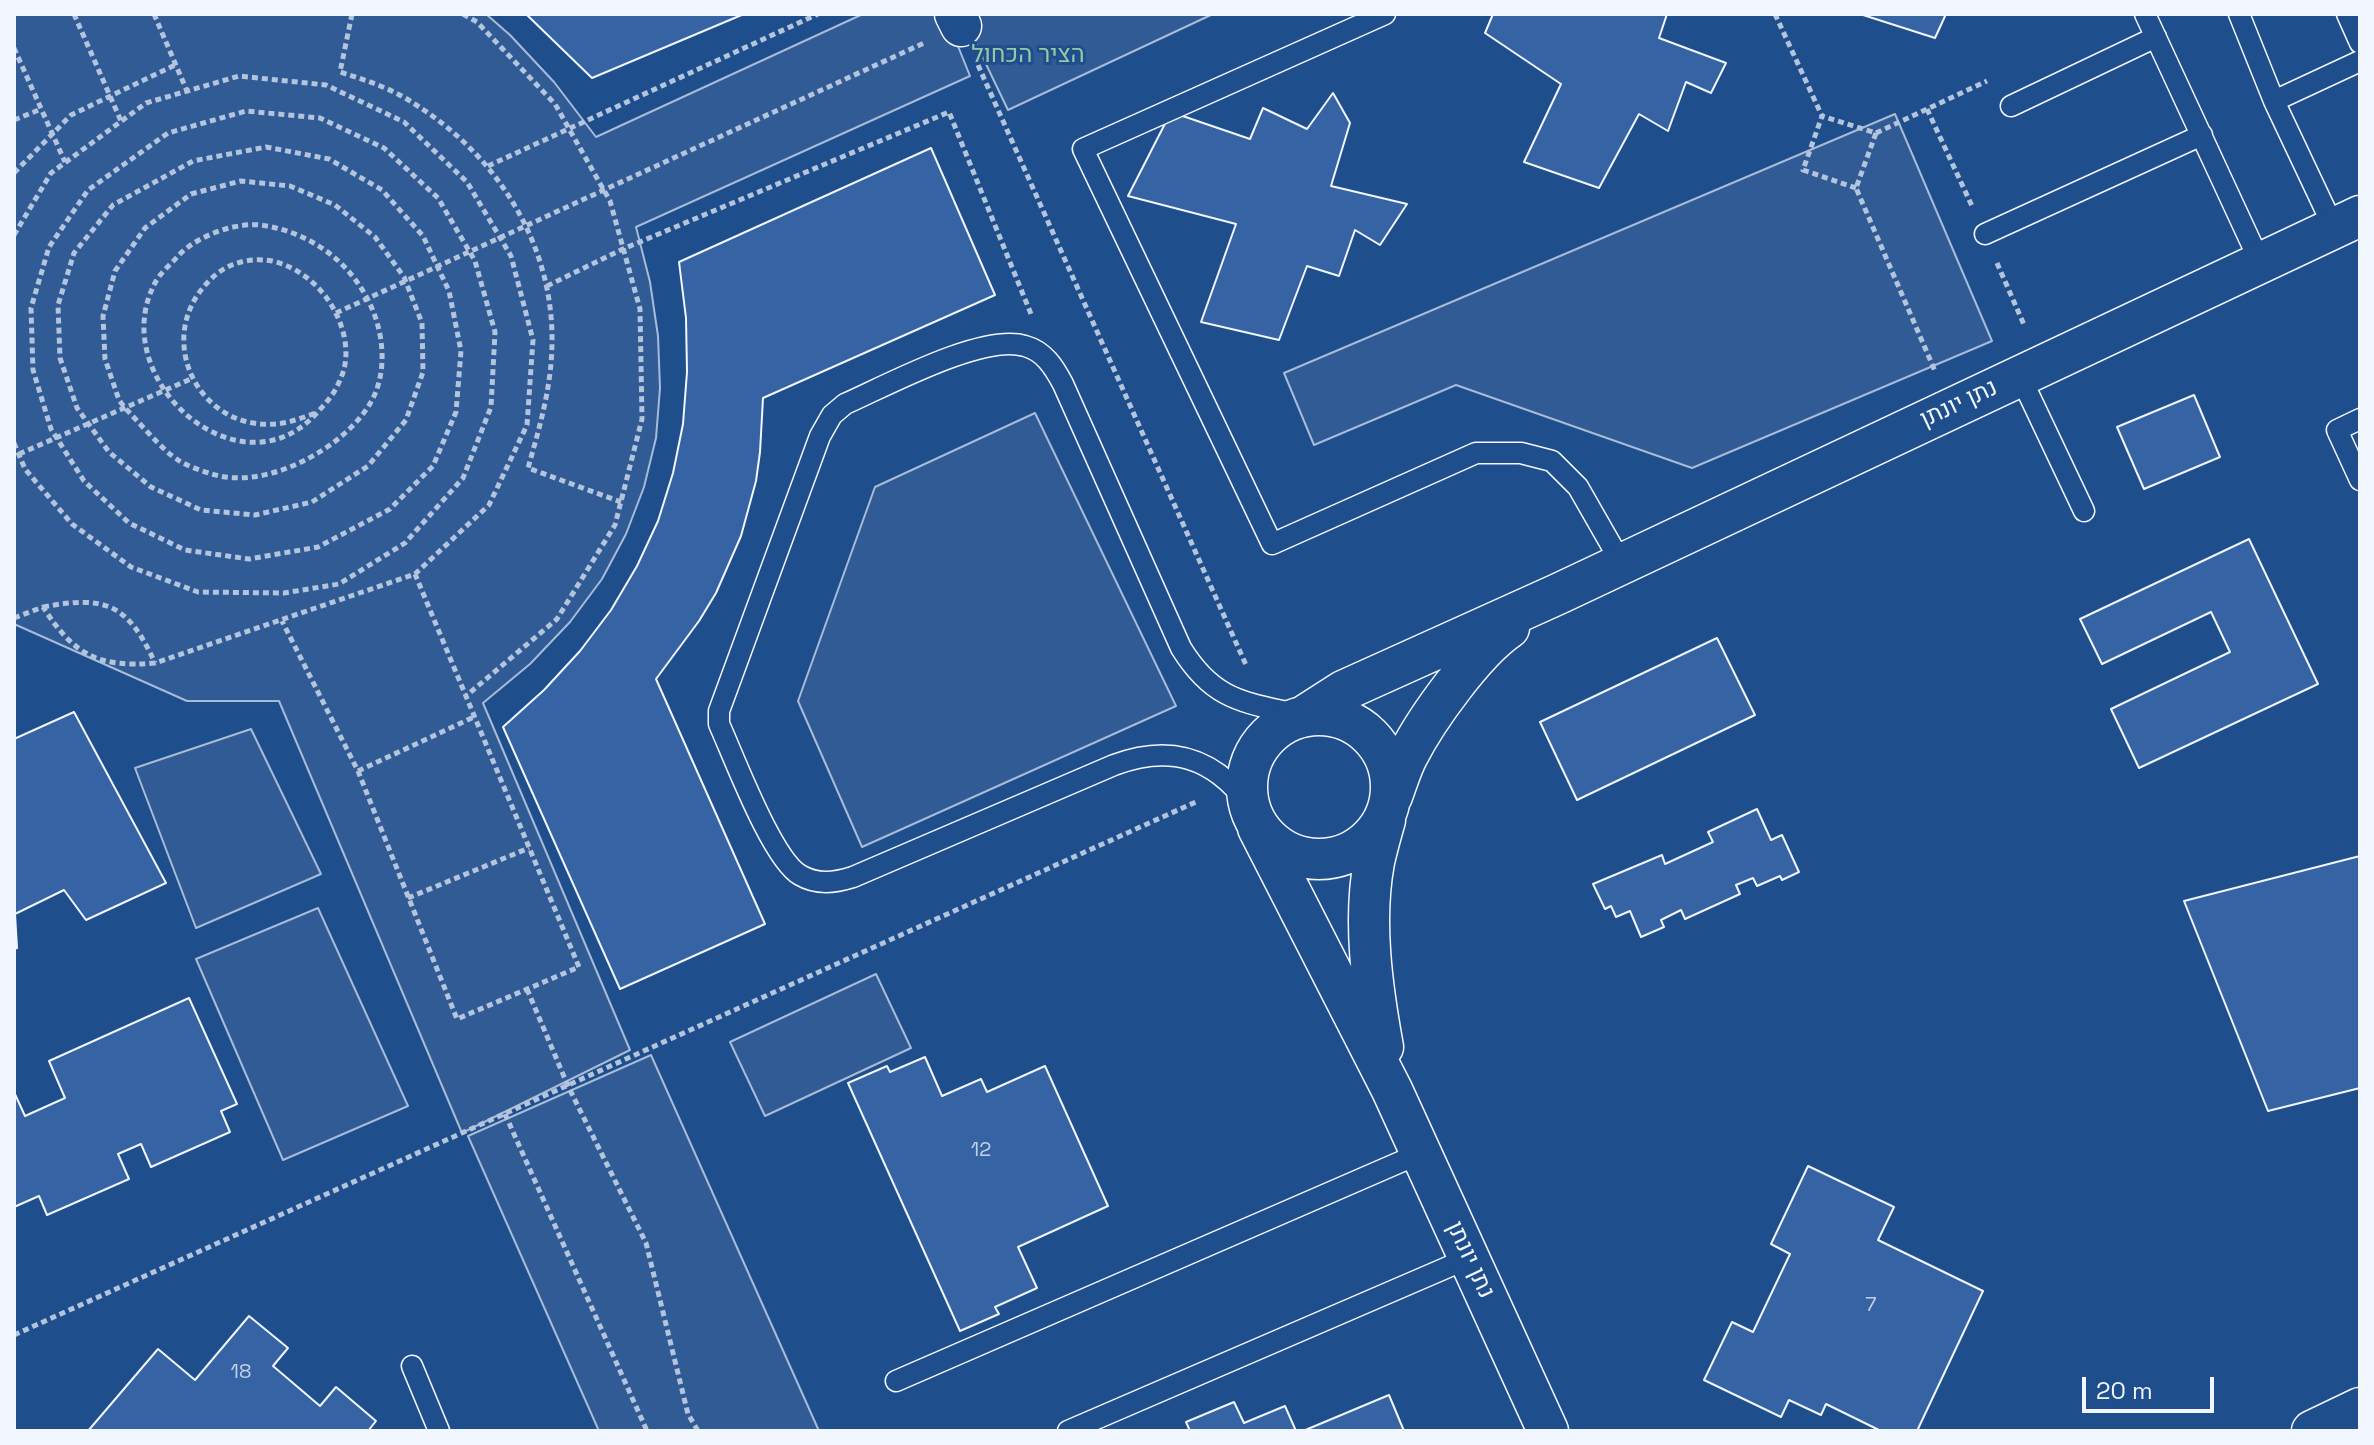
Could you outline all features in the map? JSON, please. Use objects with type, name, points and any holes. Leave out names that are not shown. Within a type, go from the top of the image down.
[{"type":"street","name":"נתן יונתן","points":[[1304,716],[1343,691],[1558,594],[2347,222]]},
{"type":"street","name":"נתן יונתן","points":[[1392,1090],[1373,985],[1370,907],[1374,862],[1388,808],[1408,755],[1462,676],[1494,638],[1558,594]]},
{"type":"street","points":[[1329,715],[1354,723],[1381,747],[1391,771],[1388,808],[1370,840],[1349,854],[1324,860],[1299,857],[1276,846],[1247,806],[1247,779],[1258,746],[1276,728],[1304,716],[1329,715]]},
{"type":"street","name":"נתן יונתן","points":[[1247,806],[1392,1090],[1548,1431]]},
{"type":"street","points":[[2312,1431],[2360,1408]]},
{"type":"lane","points":[[1385,14],[1083,149],[1272,544],[1476,453],[1521,453],[1552,461],[1578,487],[1622,564]]},
{"type":"lane","points":[[2145,14],[2260,262]]},
{"type":"lane","points":[[2239,14],[2274,101],[2347,222]]},
{"type":"lane","points":[[2347,14],[2360,43]]},
{"type":"lane","points":[[2011,106],[2156,37]]},
{"type":"lane","points":[[2274,101],[2360,61]]},
{"type":"lane","points":[[1985,234],[2202,135]]},
{"type":"lane","points":[[1247,806],[1211,769],[1187,758],[1160,754],[1130,759],[842,881],[821,883],[801,876],[784,862],[719,724],[719,711],[820,436],[832,415],[845,404],[981,347],[1011,343],[1034,349],[1050,363],[1063,384],[1190,663],[1221,692],[1243,702],[1304,716]]},
{"type":"lane","points":[[2020,376],[2084,511]]},
{"type":"lane","points":[[2360,419],[2337,430],[2360,480]]},
{"type":"lane","points":[[896,1381],[1421,1153]]},
{"type":"lane","points":[[1068,1431],[1469,1258]]},
{"type":"lane","points":[[412,1366],[439,1431]]},
{"type":"path","points":[[74,14],[121,121]]},
{"type":"path","points":[[154,14],[187,91]]},
{"type":"path","points":[[352,14],[340,72],[376,84],[412,102],[448,127],[488,166],[509,194],[532,238],[547,286],[552,341],[547,401],[528,468],[621,502]]},
{"type":"path","points":[[463,14],[477,22],[555,104],[610,201],[640,309],[642,419],[615,525],[557,619],[466,696]]},
{"type":"path","points":[[488,166],[818,14]]},
{"type":"path","points":[[1775,14],[1822,116],[1803,170],[1856,188]]},
{"type":"path","points":[[336,313],[604,191],[958,20],[1265,706]]},
{"type":"path","points":[[14,48],[65,162]]},
{"type":"path","points":[[14,173],[71,115],[175,65]]},
{"type":"path","points":[[14,235],[51,173],[146,103],[239,76],[326,85],[404,122],[467,182],[511,256],[533,340],[527,425],[489,505],[415,574],[155,663],[135,665],[106,662],[80,651],[60,633],[43,607]]},
{"type":"path","points":[[14,120],[41,109]]},
{"type":"path","points":[[14,443],[25,469],[72,524],[131,567],[198,592],[284,593],[339,584],[405,543],[463,478],[491,407],[495,332],[470,252],[438,198],[384,148],[320,118],[246,111],[168,133],[88,190],[49,247],[31,308],[33,370],[51,429],[84,481],[129,523],[185,550],[249,559],[318,547],[390,509],[433,466],[456,412],[461,351],[449,291],[423,236],[382,190],[329,159],[266,147],[193,161],[113,205],[74,253],[58,305],[60,358],[77,408],[109,452],[151,487],[201,510],[255,515],[312,502],[368,466],[406,420],[423,372],[422,323],[406,281],[375,237],[335,205],[290,186],[241,181],[191,194],[145,228],[115,271],[103,316],[105,359],[119,400],[177,460],[216,476],[259,478],[303,463],[348,431],[372,401],[382,367],[381,333],[367,299],[349,270],[322,246],[290,230],[256,223],[219,230],[184,250],[155,282],[144,316],[145,350],[157,382],[179,409],[206,429],[238,441],[270,441],[302,428],[330,399],[342,376],[346,352],[343,329],[320,289],[303,274],[283,264],[261,259],[239,261],[218,272],[198,291],[186,314],[183,338],[186,362],[211,403],[231,417],[256,424],[286,423],[316,413]]},
{"type":"path","points":[[547,286],[623,249],[949,112],[1050,363]]},
{"type":"path","points":[[1822,116],[1876,133],[1856,188],[1951,408]]},
{"type":"path","points":[[19,454],[193,378]]},
{"type":"path","points":[[282,621],[358,771],[457,1019],[579,967],[415,574]]},
{"type":"path","points":[[14,618],[43,607],[80,602],[104,604],[126,617],[136,628],[155,663]]},
{"type":"path","points":[[358,771],[474,717]]},
{"type":"path","points":[[14,1335],[568,1086],[1247,806]]},
{"type":"path","points":[[408,898],[529,848]]},
{"type":"path","points":[[527,989],[568,1086],[646,1243],[688,1414],[698,1431]]},
{"type":"path","points":[[505,1114],[647,1431]]},
{"type":"shaded area","points":[[14,14],[486,14],[554,82],[596,137],[863,14],[945,14],[970,76],[636,227],[650,282],[658,336],[660,388],[656,438],[644,487],[626,534],[602,579],[570,622],[530,664],[483,703],[630,1050],[462,1133],[279,701],[187,701],[14,624]]},
{"type":"shaded area","name":"הציר הכחול","points":[[962,14],[1213,14],[1008,110]]},
{"type":"shaded area","points":[[1895,114],[1992,341],[1692,468],[1456,385],[1314,445],[1284,373]]},
{"type":"shaded area","points":[[1035,413],[1176,706],[862,847],[798,701],[875,487]]},
{"type":"shaded area","points":[[251,729],[321,874],[196,928],[135,768]]},
{"type":"shaded area","points":[[318,908],[408,1106],[283,1160],[196,959]]},
{"type":"shaded area","points":[[876,974],[911,1048],[765,1116],[730,1042]]},
{"type":"shaded area","points":[[651,1055],[819,1431],[599,1431],[468,1136]]},
{"type":"building","points":[[526,14],[744,14],[592,78]]},
{"type":"building","points":[[1493,14],[1667,14],[1659,38],[1726,63],[1711,93],[1686,82],[1668,131],[1639,114],[1599,188],[1524,162],[1561,84],[1485,33]]},
{"type":"building","points":[[1860,14],[1946,14],[1935,38]]},
{"type":"building","points":[[1333,93],[1350,123],[1331,186],[1407,204],[1380,245],[1355,230],[1339,276],[1307,266],[1279,340],[1201,322],[1236,224],[1128,196],[1171,112],[1250,139],[1263,108],[1307,129]]},
{"type":"building","points":[[931,148],[995,295],[763,398],[756,481],[741,536],[716,593],[656,679],[765,924],[620,989],[503,727],[544,690],[580,651],[611,610],[637,566],[658,521],[673,473],[683,424],[687,372],[686,318],[679,262]]},
{"type":"building","points":[[2194,395],[2220,457],[2144,489],[2117,427]]},
{"type":"building","points":[[2249,539],[2318,684],[2139,768],[2111,709],[2230,652],[2211,612],[2102,664],[2080,619]]},
{"type":"building","points":[[1717,638],[1755,715],[1577,800],[1540,722]]},
{"type":"building","points":[[74,712],[166,883],[86,920],[64,890],[15,914],[17,948],[14,949],[14,739]]},
{"type":"building","points":[[1757,809],[1771,840],[1782,835],[1799,872],[1757,886],[1753,878],[1736,885],[1740,894],[1685,919],[1681,910],[1661,920],[1664,927],[1641,937],[1630,911],[1616,917],[1611,906],[1605,909],[1593,884],[1662,855],[1665,864],[1713,842],[1708,832]]},
{"type":"building","points":[[2360,856],[2360,1088],[2268,1111],[2184,901]]},
{"type":"building","points":[[189,998],[237,1104],[221,1111],[230,1132],[151,1167],[141,1144],[118,1154],[129,1179],[47,1215],[39,1196],[14,1207],[14,1092],[25,1116],[65,1098],[49,1061]]},
{"type":"building","points":[[925,1057],[942,1096],[981,1079],[987,1092],[1045,1066],[1108,1206],[1018,1247],[1037,1288],[995,1307],[999,1314],[960,1331],[848,1083],[887,1066],[890,1072]]},
{"type":"building","points":[[1808,1166],[1894,1207],[1878,1240],[1983,1291],[1917,1431],[1881,1431],[1826,1404],[1821,1415],[1789,1400],[1781,1417],[1704,1380],[1732,1322],[1753,1332],[1790,1254],[1771,1244]]},
{"type":"building","points":[[249,1316],[288,1348],[273,1366],[320,1406],[336,1387],[376,1421],[368,1431],[88,1431],[158,1349],[195,1380]]},
{"type":"building","points":[[1389,1395],[1404,1431],[1303,1431]]},
{"type":"building","points":[[1234,1402],[1244,1423],[1285,1406],[1296,1431],[1190,1431],[1186,1422]]}]
